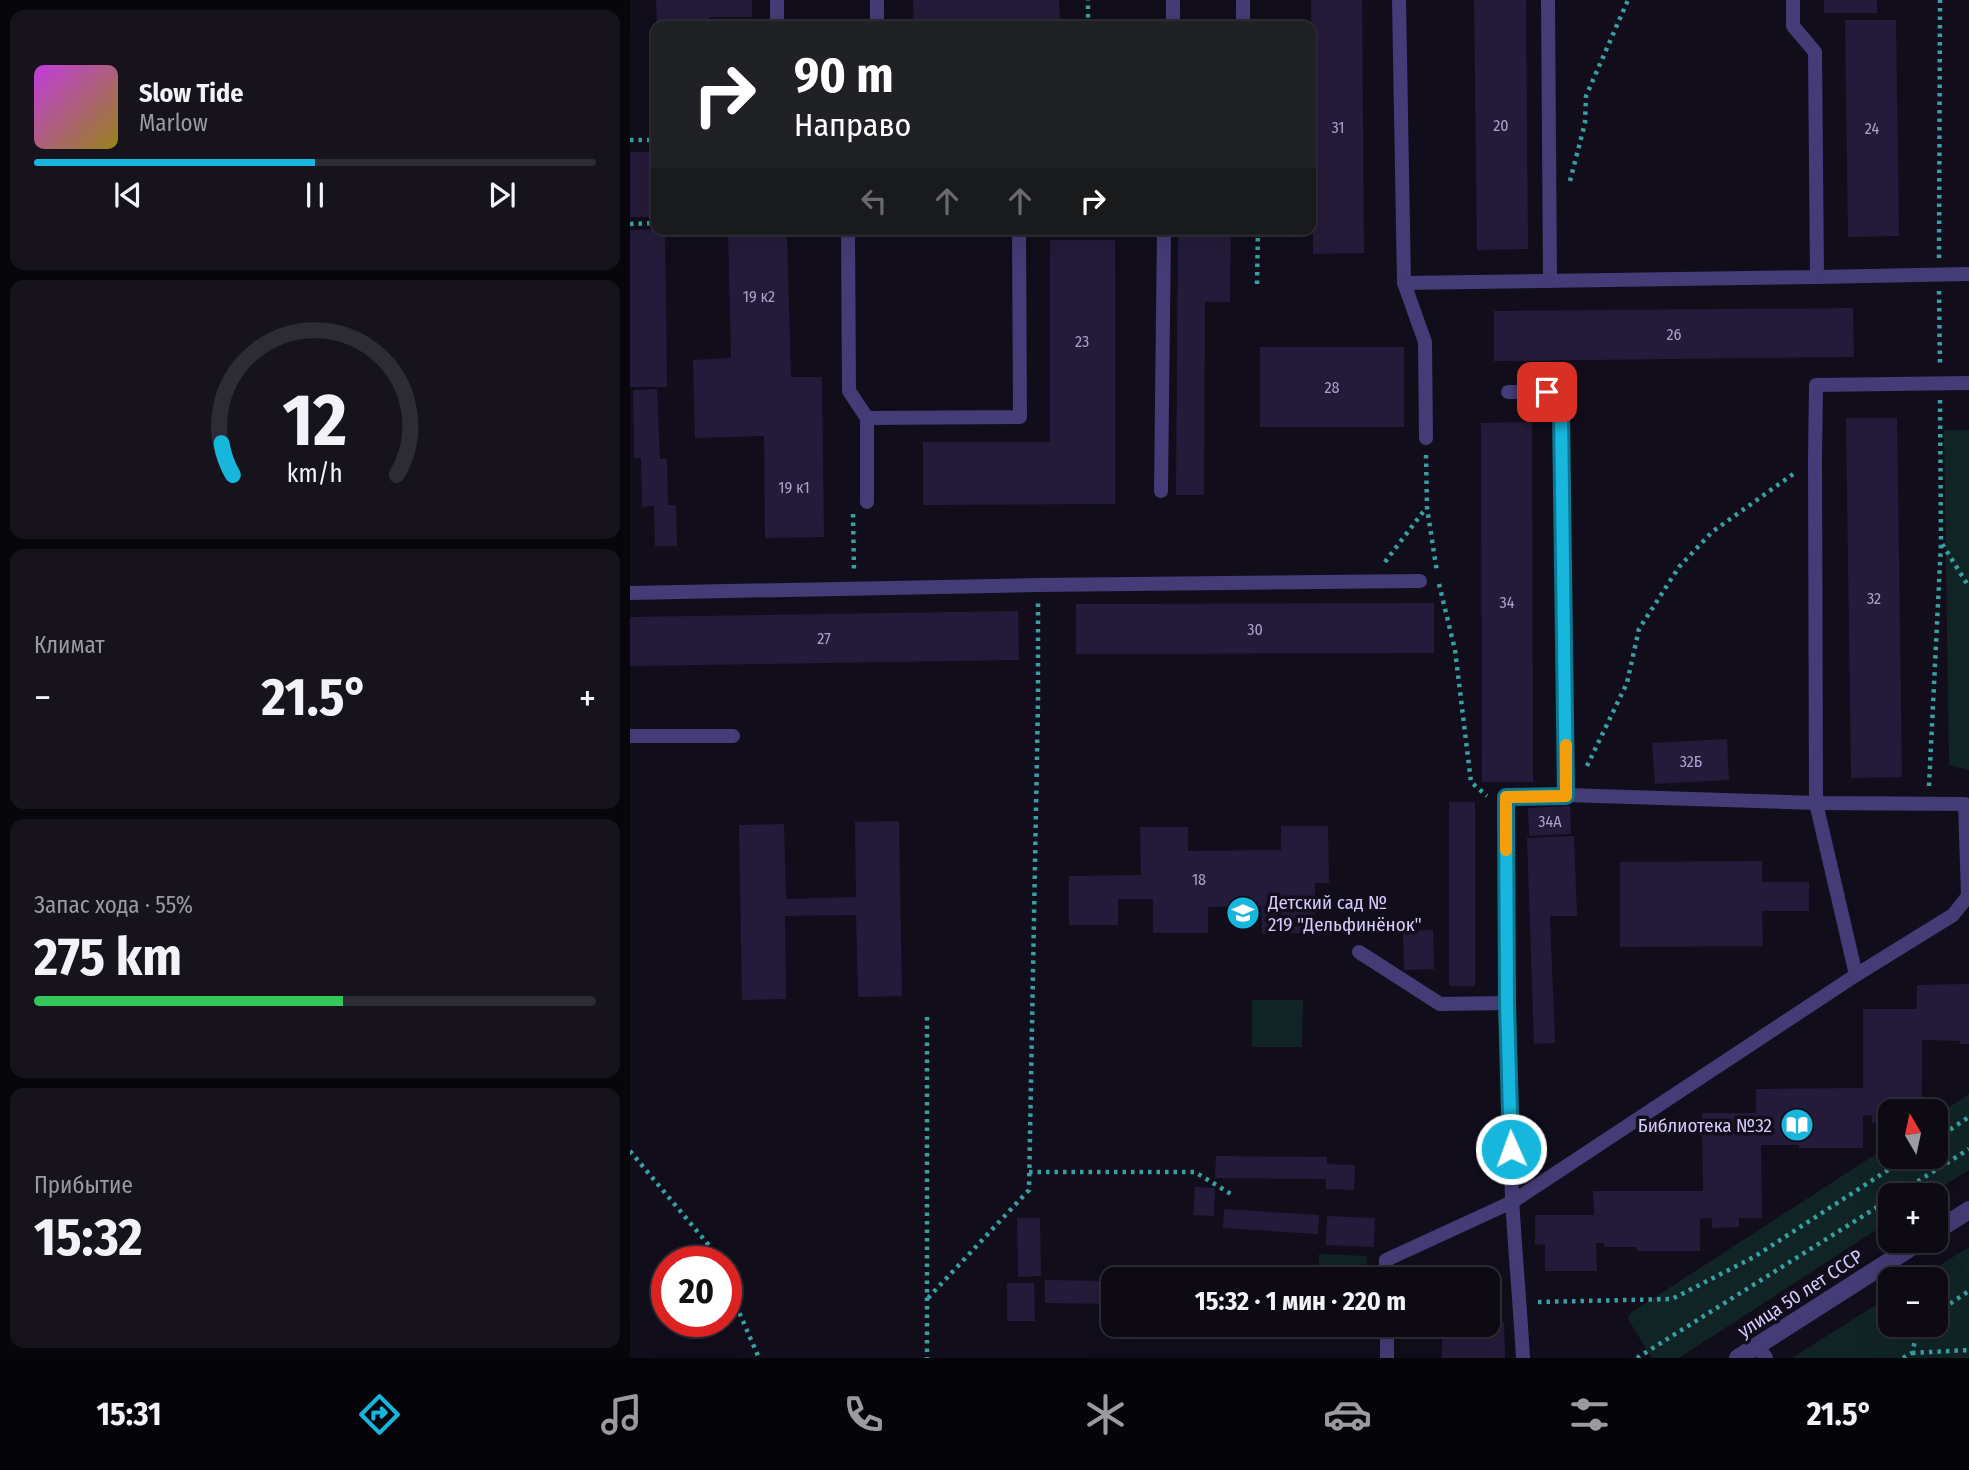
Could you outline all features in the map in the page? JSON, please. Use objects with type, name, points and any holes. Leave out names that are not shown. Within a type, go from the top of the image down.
[{"type":"street","points":[[1948,1223],[1969,1210]]},
{"type":"street","name":"улица 50 лет СССР","points":[[1738,1358],[1762,1352],[1904,1253]]},
{"type":"lane","points":[[777,0],[777,21]]},
{"type":"lane","points":[[877,0],[877,21]]},
{"type":"lane","points":[[1173,0],[1173,21]]},
{"type":"lane","points":[[1243,0],[1243,21]]},
{"type":"lane","points":[[1399,0],[1404,283],[1425,342],[1426,438]]},
{"type":"lane","points":[[1548,0],[1550,281]]},
{"type":"lane","points":[[1793,0],[1793,26],[1815,52],[1817,277]]},
{"type":"lane","points":[[848,235],[849,391],[867,418],[867,502]]},
{"type":"lane","points":[[867,418],[1020,418],[1019,235]]},
{"type":"lane","points":[[1161,491],[1164,235]]},
{"type":"lane","points":[[1404,283],[1969,274]]},
{"type":"lane","points":[[1856,975],[1816,803],[1816,385],[1969,383]]},
{"type":"lane","points":[[1508,392],[1547,392],[1555,396],[1560,403],[1566,796]]},
{"type":"lane","points":[[630,593],[1420,581]]},
{"type":"lane","points":[[630,736],[733,736]]},
{"type":"lane","points":[[1386,1267],[1386,1260],[1513,1202],[1856,975],[1953,915],[1968,896],[1965,804],[1506,797],[1507,1003],[1513,1202],[1523,1358]]},
{"type":"lane","points":[[1359,951],[1440,1004],[1507,1003]]},
{"type":"lane","points":[[1387,1337],[1387,1358]]},
{"type":"path","points":[[1088,0],[1088,21]]},
{"type":"path","points":[[1549,208],[1566,197],[1585,123],[1586,96],[1628,0]]},
{"type":"path","points":[[1928,804],[1941,542],[1940,0]]},
{"type":"path","points":[[630,140],[651,140]]},
{"type":"path","points":[[630,224],[651,223]]},
{"type":"path","points":[[1257,284],[1258,235]]},
{"type":"path","points":[[1426,438],[1427,508],[1440,590],[1455,650],[1471,782],[1506,813]]},
{"type":"path","points":[[1566,796],[1583,774],[1627,683],[1639,629],[1679,567],[1712,532],[1815,459]]},
{"type":"path","points":[[855,589],[853,502],[867,502]]},
{"type":"path","points":[[1370,581],[1427,508]]},
{"type":"path","points":[[1941,542],[1969,587]]},
{"type":"path","points":[[928,1298],[1029,1190],[1038,585]]},
{"type":"path","points":[[926,1017],[927,1358]]},
{"type":"path","points":[[1948,1131],[1969,1117]]},
{"type":"path","points":[[1915,1183],[1969,1149]]},
{"type":"path","points":[[630,1151],[709,1246]]},
{"type":"path","points":[[1520,1302],[1672,1299],[1754,1257],[1890,1169]]},
{"type":"path","points":[[1029,1172],[1195,1172],[1231,1194]]},
{"type":"path","points":[[1637,1358],[1878,1207]]},
{"type":"path","points":[[1948,1305],[1969,1291]]},
{"type":"path","points":[[742,1319],[759,1358]]},
{"type":"path","points":[[1912,1353],[1916,1337]]},
{"type":"path","points":[[1903,1358],[1912,1353],[1969,1350]]},
{"type":"green space","points":[[1944,430],[1969,430],[1969,770],[1949,765]]},
{"type":"green space","points":[[1252,1000],[1303,1000],[1302,1047],[1252,1047]]},
{"type":"green space","points":[[1969,1094],[1969,1170],[1948,1183],[1878,1183],[1878,1229],[1679,1358],[1652,1358],[1628,1319],[1629,1314],[1878,1153],[1878,1169],[1948,1169],[1948,1108]]},
{"type":"green space","points":[[1969,1247],[1969,1358],[1792,1358],[1878,1304],[1878,1337],[1948,1337],[1948,1267],[1937,1267]]},
{"type":"green space","points":[[1319,1254],[1367,1256],[1367,1267],[1318,1267]]},
{"type":"building","points":[[656,0],[752,0],[752,17],[709,17],[709,21],[657,21]]},
{"type":"building","points":[[913,0],[1059,0],[1060,21],[914,21]]},
{"type":"building","points":[[1311,0],[1362,0],[1364,253],[1313,254],[1313,235],[1316,235],[1316,21],[1311,21]]},
{"type":"building","points":[[1474,0],[1526,0],[1528,249],[1477,250]]},
{"type":"building","points":[[1824,0],[1877,0],[1877,13],[1824,13]]},
{"type":"building","points":[[1845,20],[1896,20],[1899,236],[1848,237]]},
{"type":"building","points":[[630,152],[651,152],[651,217],[630,217]]},
{"type":"building","points":[[651,229],[651,235],[665,235],[667,387],[630,387],[630,230]]},
{"type":"building","points":[[728,235],[787,235],[791,377],[822,377],[824,537],[765,538],[764,436],[695,438],[693,360],[731,358]]},
{"type":"building","points":[[1178,235],[1231,235],[1230,302],[1205,302],[1204,495],[1176,495]]},
{"type":"building","points":[[1050,240],[1115,240],[1115,504],[923,505],[923,442],[1050,442]]},
{"type":"building","points":[[1853,308],[1854,357],[1494,361],[1494,311]]},
{"type":"building","points":[[1260,347],[1404,347],[1404,427],[1260,427]]},
{"type":"building","points":[[657,389],[660,459],[667,459],[668,505],[676,505],[677,546],[655,546],[654,506],[642,507],[641,458],[634,458],[633,390]]},
{"type":"building","points":[[1846,418],[1897,418],[1902,777],[1851,778]]},
{"type":"building","points":[[1532,422],[1533,782],[1482,782],[1481,423]]},
{"type":"building","points":[[1434,603],[1434,653],[1076,654],[1076,604]]},
{"type":"building","points":[[1018,611],[1019,660],[630,666],[630,617]]},
{"type":"building","points":[[1727,739],[1729,780],[1655,784],[1652,743]]},
{"type":"building","points":[[1449,802],[1475,802],[1475,986],[1449,986]]},
{"type":"building","points":[[1570,806],[1571,834],[1529,836],[1528,808]]},
{"type":"building","points":[[899,821],[902,996],[858,997],[856,915],[785,916],[786,999],[742,1000],[739,825],[784,824],[786,899],[856,897],[855,822]]},
{"type":"building","points":[[1281,826],[1328,826],[1329,883],[1315,883],[1315,933],[1262,934],[1261,906],[1208,907],[1208,933],[1153,933],[1153,899],[1118,899],[1118,925],[1069,925],[1069,876],[1141,875],[1140,827],[1188,827],[1188,851],[1281,850]]},
{"type":"building","points":[[1574,836],[1577,916],[1550,916],[1555,1043],[1534,1044],[1527,838]]},
{"type":"building","points":[[1762,861],[1762,882],[1809,882],[1809,911],[1762,911],[1763,946],[1620,947],[1620,862]]},
{"type":"building","points":[[1433,930],[1434,969],[1404,970],[1403,931]]},
{"type":"building","points":[[1969,984],[1969,1044],[1960,1044],[1960,1041],[1922,1040],[1922,1099],[1878,1099],[1878,1123],[1872,1123],[1872,1115],[1863,1116],[1863,1148],[1761,1145],[1762,1218],[1739,1218],[1739,1227],[1712,1228],[1712,1218],[1700,1219],[1700,1251],[1637,1251],[1637,1247],[1604,1247],[1604,1243],[1596,1243],[1597,1271],[1545,1271],[1545,1244],[1535,1245],[1535,1215],[1594,1215],[1593,1191],[1703,1191],[1702,1113],[1756,1113],[1756,1089],[1863,1088],[1863,1009],[1917,1009],[1917,985]]},
{"type":"building","points":[[1216,1156],[1327,1157],[1327,1164],[1355,1165],[1354,1190],[1326,1189],[1326,1179],[1215,1178]]},
{"type":"building","points":[[1195,1187],[1215,1188],[1214,1216],[1193,1215]]},
{"type":"building","points":[[1224,1209],[1319,1215],[1318,1234],[1223,1228]]},
{"type":"building","points":[[1327,1216],[1375,1218],[1374,1247],[1326,1245]]},
{"type":"building","points":[[1017,1218],[1040,1218],[1041,1276],[1018,1277]]},
{"type":"building","points":[[1045,1280],[1101,1281],[1101,1304],[1045,1303]]},
{"type":"building","points":[[1007,1283],[1034,1283],[1035,1321],[1007,1321]]},
{"type":"building","points":[[1500,1322],[1504,1322],[1505,1358],[1442,1358],[1442,1338],[1437,1337],[1500,1337]]},
{"type":"slow traffic","points":[[1506,850],[1506,797],[1566,796],[1566,745]]},
{"type":"place","name":"Детский сад № 219 \"Дельфинёнок\"","points":[[1243,913]]},
{"type":"place","name":"Библиотека №32","points":[[1797,1125]]},
{"type":"route","points":[[1511,1149],[1506,797],[1566,796],[1561,413],[1560,403],[1555,396],[1547,392]]}]
